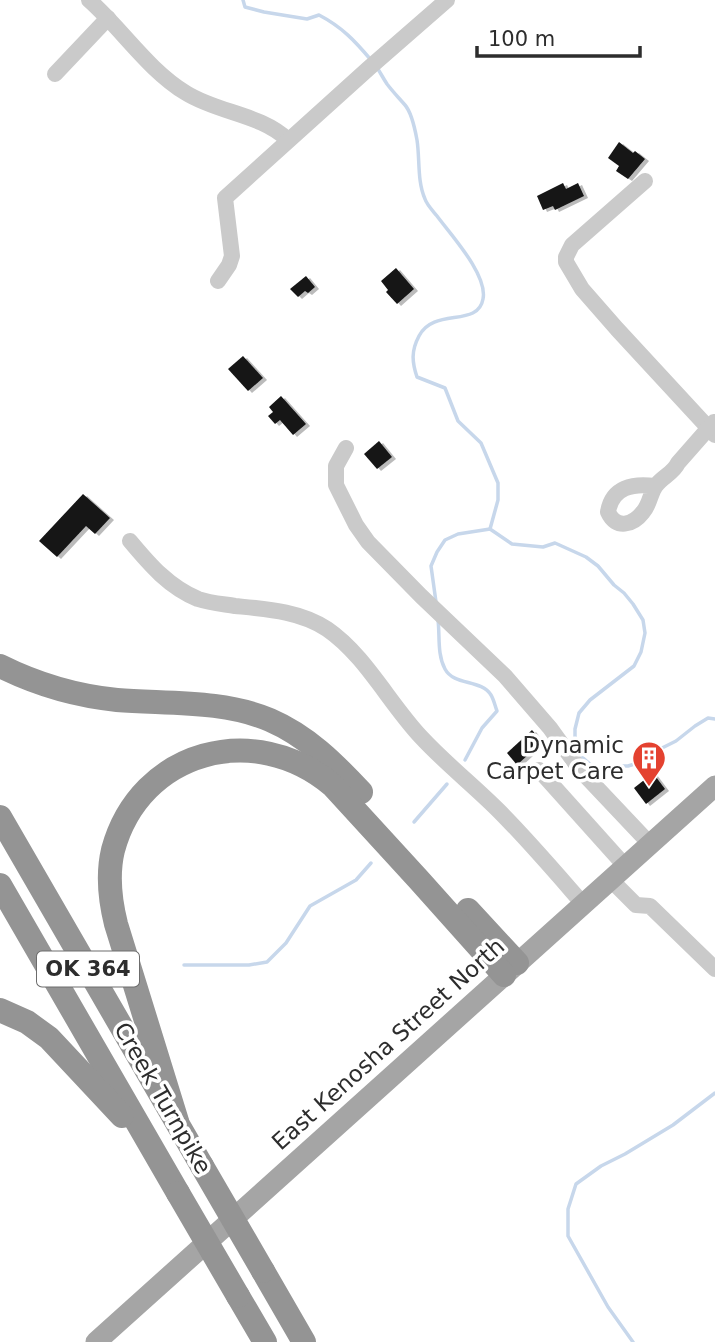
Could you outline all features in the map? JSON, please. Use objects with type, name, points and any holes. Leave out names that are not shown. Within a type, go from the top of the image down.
[{"type":"highway","points":[[0,666],[44,684],[90,696],[224,708],[254,714],[284,726],[334,763],[510,969]]},
{"type":"highway","points":[[177,1121],[111,907],[110,880],[113,852],[129,813],[154,783],[183,763],[215,752],[253,750],[277,754],[309,768],[331,785],[449,913],[510,969]]},
{"type":"highway","name":"Creek Turnpike","points":[[0,817],[304,1342]]},
{"type":"highway","name":"Creek Turnpike","points":[[0,885],[265,1342]]},
{"type":"highway","points":[[0,1010],[27,1023],[49,1038],[150,1145]]},
{"type":"main road","name":"East Kenosha Street North","points":[[96,1342],[715,786]]},
{"type":"street","points":[[89,0],[162,76],[186,94],[219,109],[272,127],[288,140]]},
{"type":"street","points":[[218,281],[232,256],[225,198],[447,0]]},
{"type":"street","points":[[55,74],[108,18]]},
{"type":"street","points":[[645,181],[572,245],[566,257],[570,270],[594,304],[713,428],[675,469],[655,486]]},
{"type":"street","points":[[346,448],[336,466],[336,485],[356,525],[369,542],[505,676],[550,728],[581,771],[650,844]]},
{"type":"street","points":[[130,541],[162,576],[200,600],[300,616],[320,625],[338,638],[359,659],[415,731],[506,819],[584,905]]},
{"type":"street","points":[[539,771],[619,873],[636,905],[650,906],[715,969]]},
{"type":"building","points":[[619,142],[645,159],[628,179],[616,171],[619,166],[608,158]]},
{"type":"building","points":[[563,183],[566,189],[578,183],[584,196],[555,210],[553,206],[543,210],[537,196]]},
{"type":"building","points":[[396,268],[414,289],[397,304],[386,292],[388,290],[381,281]]},
{"type":"building","points":[[306,276],[315,287],[298,297],[290,289]]},
{"type":"building","points":[[243,356],[263,378],[248,391],[228,369]]},
{"type":"building","points":[[281,396],[306,424],[293,435],[280,420],[275,424],[268,416],[273,412],[269,407]]},
{"type":"building","points":[[379,441],[392,457],[377,469],[364,454]]},
{"type":"building","points":[[83,494],[110,518],[95,534],[86,526],[57,557],[39,541]]},
{"type":"building","points":[[532,730],[542,742],[517,765],[507,753]]},
{"type":"building","name":"Dynamic Carpet Care","points":[[653,773],[665,789],[646,804],[634,788]]},
{"type":"waterway","points":[[243,0],[245,7],[264,12],[307,19],[319,15],[348,35],[371,60]]},
{"type":"waterway","points":[[376,66],[411,117],[417,140],[422,192],[426,201],[467,256],[483,289],[483,299],[473,313],[445,319],[426,327],[416,341],[413,356],[417,377],[445,388],[458,421],[481,443],[498,483],[498,500],[490,529]]},
{"type":"waterway","points":[[436,602],[431,566],[445,540],[458,534],[490,529],[512,544],[543,547],[555,543],[586,557],[598,566],[633,604],[643,620],[645,633],[641,652],[634,666],[590,700],[579,713],[575,744],[582,757],[592,766],[600,768],[628,766],[641,762],[708,718],[715,719]]},
{"type":"waterway","points":[[438,620],[440,651],[445,669],[455,678],[487,690],[497,711],[482,728],[465,760]]},
{"type":"waterway","points":[[414,822],[447,784]]},
{"type":"waterway","points":[[184,965],[249,965],[267,962],[286,943],[310,906],[356,880],[371,863]]},
{"type":"waterway","points":[[633,1342],[608,1307],[568,1236],[568,1209],[576,1184],[601,1166],[673,1125],[715,1093]]},
{"type":"place","name":"Dynamic Carpet Care","points":[[649,788]]}]
